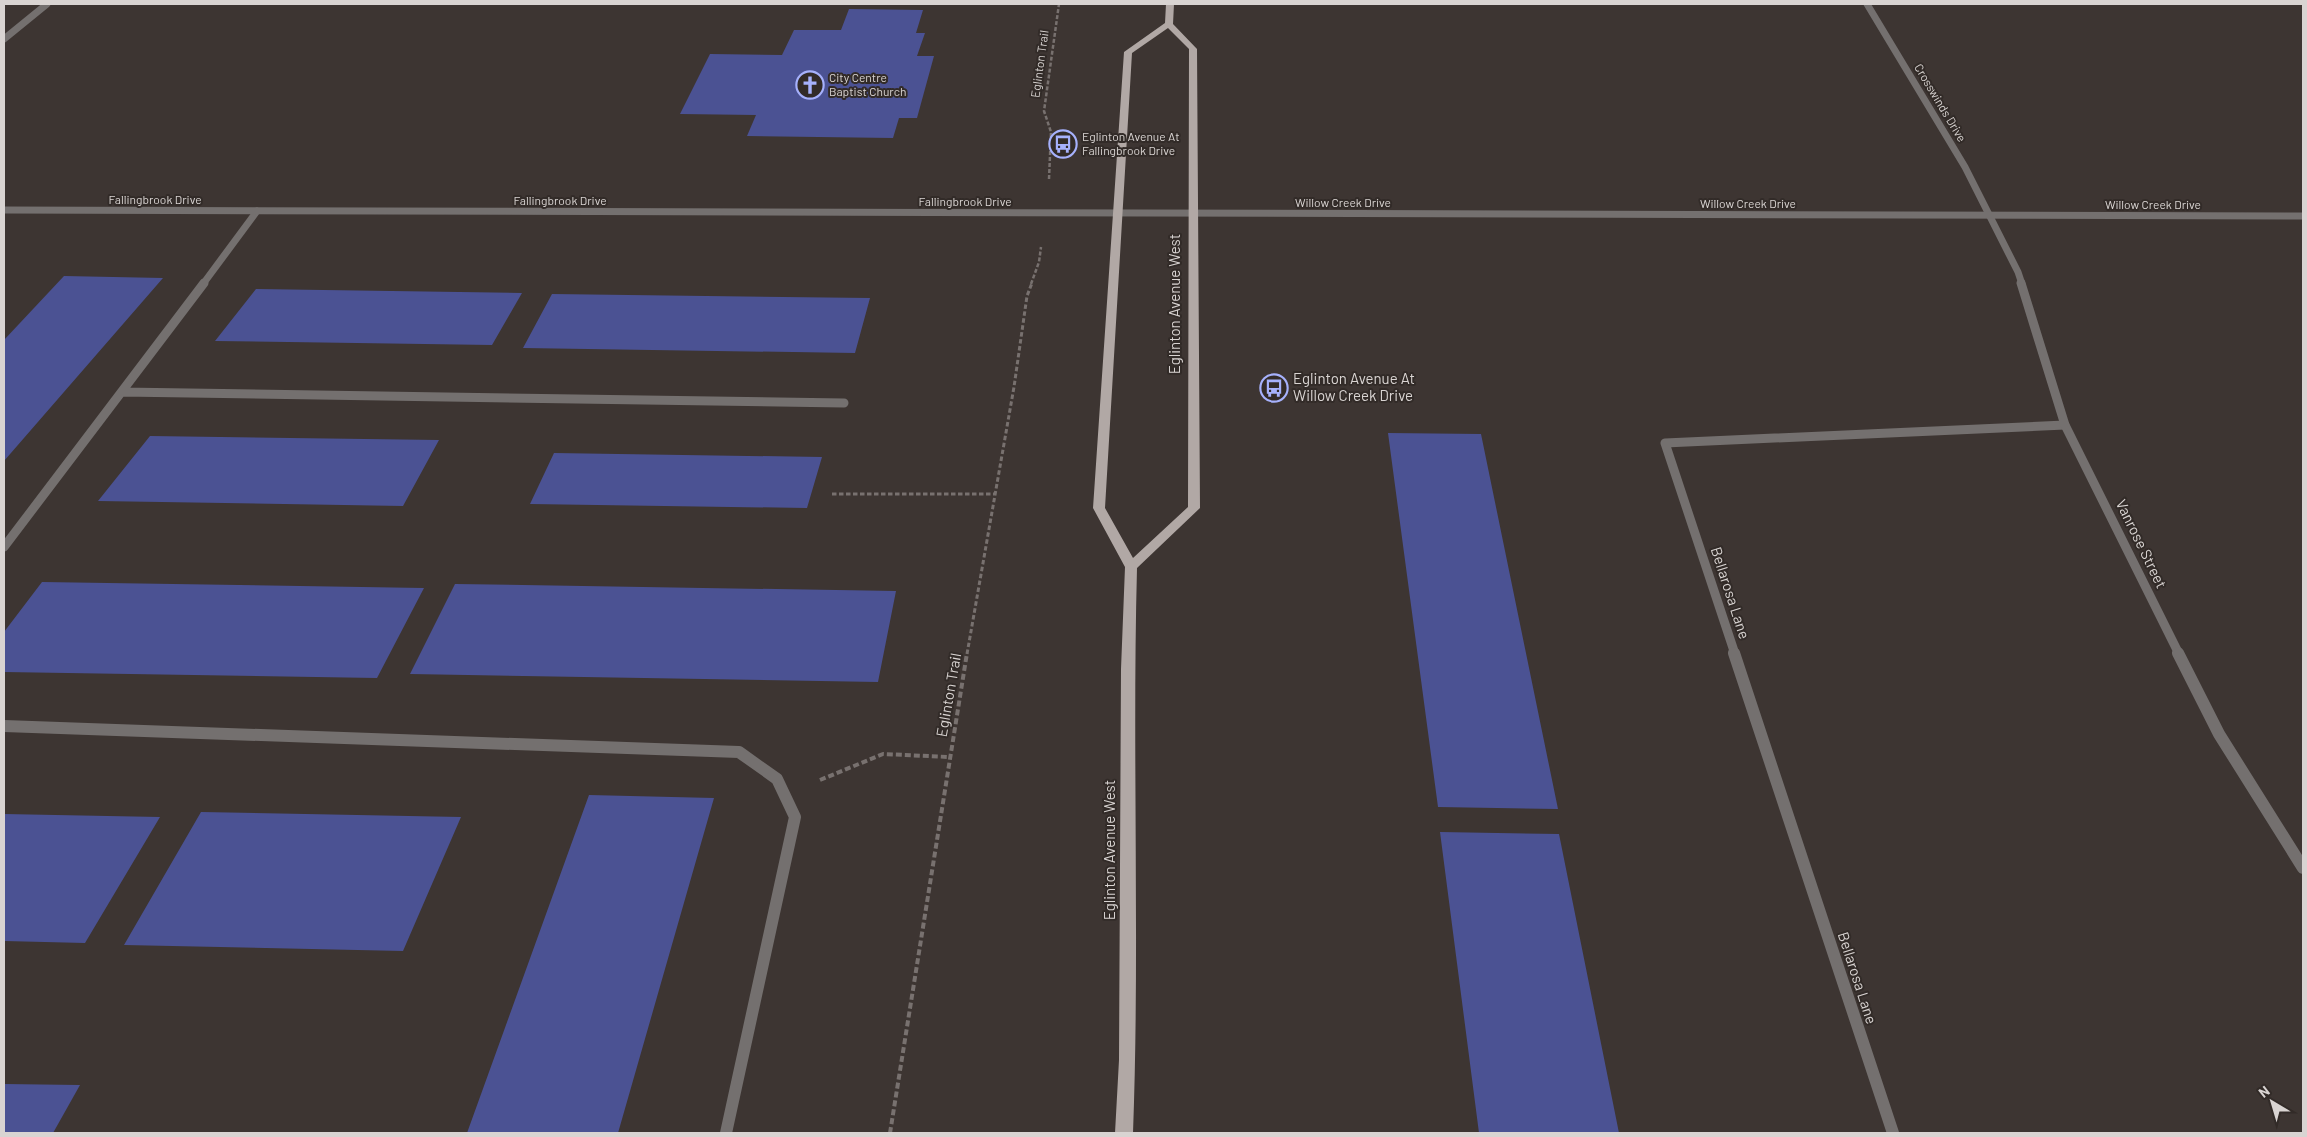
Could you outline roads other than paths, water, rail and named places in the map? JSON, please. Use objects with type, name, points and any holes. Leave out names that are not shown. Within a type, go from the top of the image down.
[{"type":"main road","points":[[1131,567],[1099,508],[1128,52],[1170,24],[1170,4]]},
{"type":"main road","name":"Eglinton Avenue West","points":[[1124,1133],[1127,1050],[1128,678],[1131,567],[1194,508],[1193,49],[1170,24]]},
{"type":"street","points":[[4,39],[47,4]]},
{"type":"street","name":"Crosswinds Drive","points":[[1868,4],[1964,167],[1989,216]]},
{"type":"street","name":"Fallingbrook Drive","points":[[4,210],[1193,213]]},
{"type":"street","points":[[4,546],[257,211]]},
{"type":"street","name":"Willow Creek Drive","points":[[1193,213],[2303,216]]},
{"type":"street","name":"Vanrose Street","points":[[1989,216],[2018,272],[2065,426],[2219,734],[2303,868]]},
{"type":"street","points":[[122,392],[844,404]]},
{"type":"street","name":"Bellarosa Lane","points":[[1893,1133],[1665,443],[2065,426]]},
{"type":"street","points":[[4,726],[739,752],[777,779],[794,817],[726,1133]]},
{"type":"place","name":"City Centre Baptist Church","points":[[810,85]]},
{"type":"place","name":"Eglinton Avenue At Fallingbrook Drive","points":[[1063,144]]},
{"type":"place","name":"Eglinton Avenue At Willow Creek Drive","points":[[1274,388]]}]
